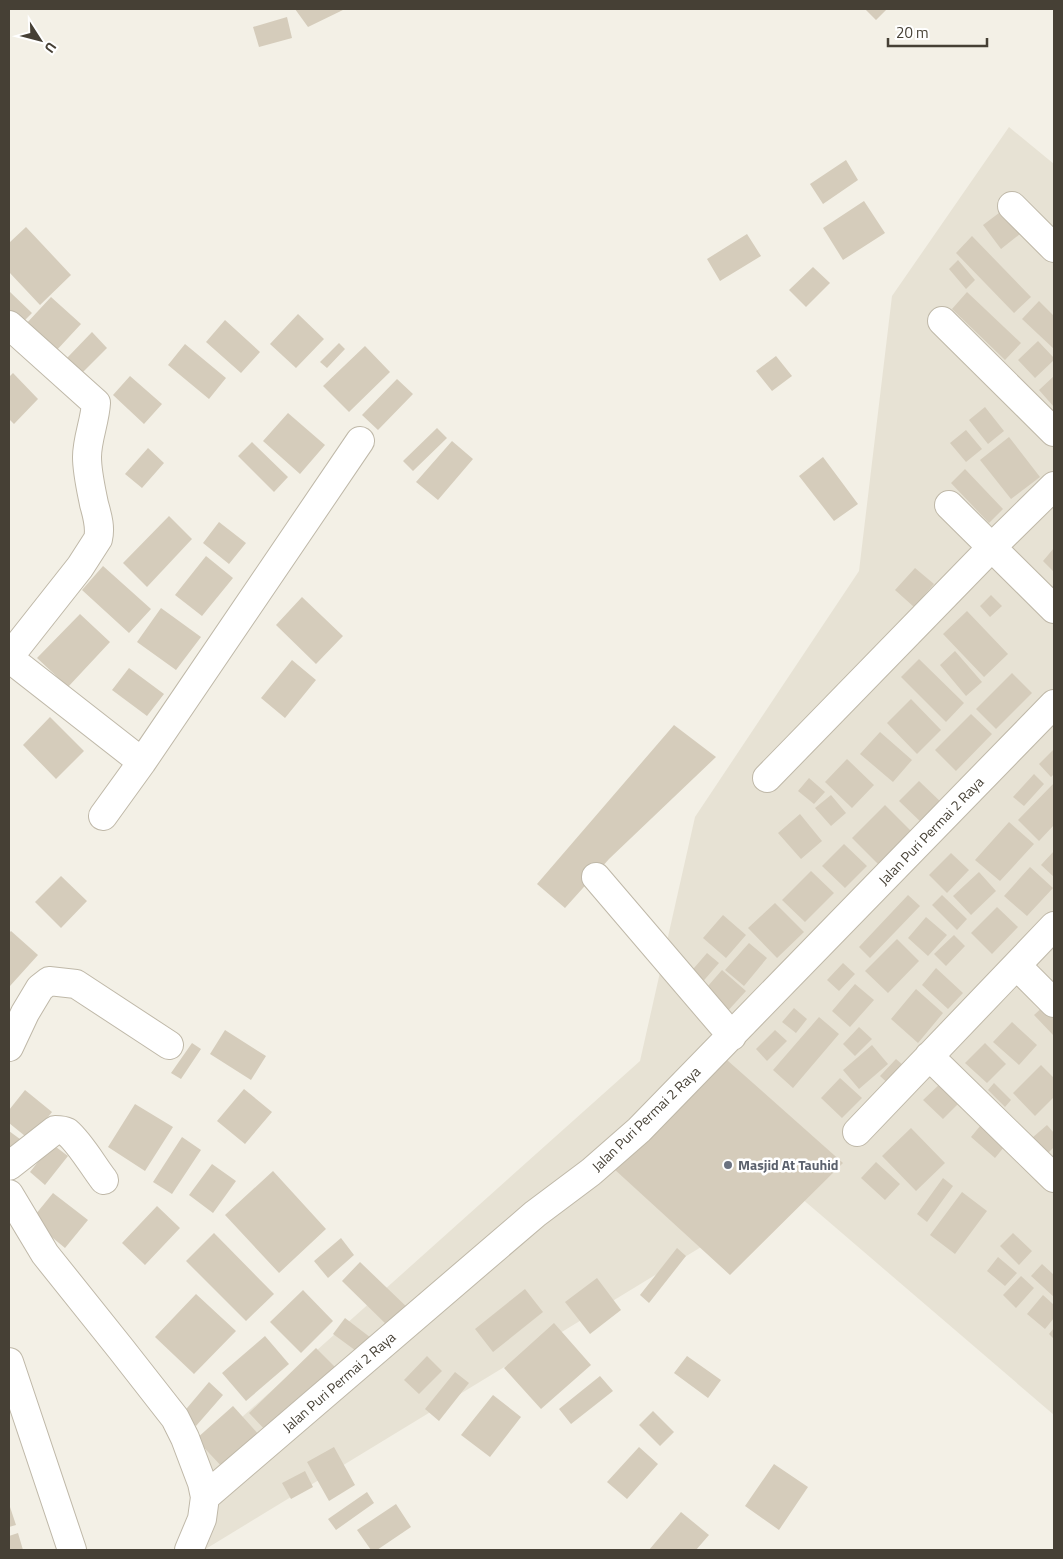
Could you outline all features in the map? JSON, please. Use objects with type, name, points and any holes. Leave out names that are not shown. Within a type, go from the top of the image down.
[{"type":"street","points":[[1012,206],[1054,248]]},
{"type":"street","points":[[942,321],[1054,432]]},
{"type":"street","points":[[9,325],[96,403],[87,459],[99,535],[80,567],[9,658],[142,762]]},
{"type":"street","points":[[103,816],[142,762],[360,441]]},
{"type":"street","points":[[767,778],[1054,486]]},
{"type":"street","points":[[949,505],[1054,609]]},
{"type":"street","name":"Jalan Puri Permai 2 Raya","points":[[205,1497],[535,1214],[591,1172],[632,1136],[732,1036],[1054,704]]},
{"type":"street","points":[[596,877],[732,1036]]},
{"type":"street","points":[[857,1132],[1054,926]]},
{"type":"street","points":[[1017,966],[1054,1003]]},
{"type":"street","points":[[9,1047],[25,1013],[40,988],[50,981],[76,984],[169,1045]]},
{"type":"street","points":[[929,1056],[1054,1178]]},
{"type":"street","points":[[9,1166],[55,1130],[62,1130],[81,1149],[104,1180]]},
{"type":"street","points":[[9,1194],[45,1254],[175,1418],[185,1438],[202,1483],[205,1497],[202,1519],[190,1550]]},
{"type":"street","points":[[9,1362],[72,1550]]},
{"type":"shaded area","points":[[1009,127],[1054,164],[1054,1415],[793,1191],[204,1550],[186,1550],[193,1461],[640,1061],[695,817],[859,571],[892,296]]},
{"type":"building","points":[[295,9],[345,9],[308,27]]},
{"type":"building","points":[[865,9],[887,9],[876,20]]},
{"type":"building","points":[[287,17],[292,38],[259,47],[253,27]]},
{"type":"building","points":[[846,160],[858,180],[823,204],[810,184]]},
{"type":"building","points":[[864,201],[885,233],[843,260],[823,228]]},
{"type":"building","points":[[1003,210],[1020,234],[1001,249],[983,225]]},
{"type":"building","points":[[26,227],[71,275],[40,305],[9,272],[9,243]]},
{"type":"building","points":[[747,234],[761,256],[720,281],[707,259]]},
{"type":"building","points":[[972,236],[1031,297],[1014,313],[956,253]]},
{"type":"building","points":[[958,260],[975,280],[966,289],[949,269]]},
{"type":"building","points":[[813,267],[830,283],[806,307],[789,290]]},
{"type":"building","points":[[9,291],[32,313],[19,326],[9,317]]},
{"type":"building","points":[[967,292],[1021,343],[1005,360],[952,309]]},
{"type":"building","points":[[51,297],[81,324],[55,352],[25,325]]},
{"type":"building","points":[[1039,301],[1054,316],[1054,349],[1022,319]]},
{"type":"building","points":[[298,314],[324,339],[296,368],[270,344]]},
{"type":"building","points":[[225,320],[260,352],[241,373],[206,342]]},
{"type":"building","points":[[92,332],[107,348],[82,373],[67,358]]},
{"type":"building","points":[[1038,341],[1054,360],[1035,378],[1018,360]]},
{"type":"building","points":[[339,343],[345,349],[327,368],[320,362]]},
{"type":"building","points":[[185,344],[226,378],[209,399],[168,365]]},
{"type":"building","points":[[365,346],[390,372],[349,412],[323,386]]},
{"type":"building","points":[[776,356],[792,376],[772,391],[756,371]]},
{"type":"building","points":[[13,373],[38,399],[14,424],[9,419],[9,377]]},
{"type":"building","points":[[130,376],[162,404],[144,424],[113,395]]},
{"type":"building","points":[[1054,376],[1054,407],[1039,390]]},
{"type":"building","points":[[397,379],[413,394],[378,430],[362,415]]},
{"type":"building","points":[[985,407],[1004,431],[988,444],[969,420]]},
{"type":"building","points":[[288,413],[325,445],[300,474],[263,441]]},
{"type":"building","points":[[437,428],[447,438],[413,471],[403,461]]},
{"type":"building","points":[[966,430],[982,449],[966,462],[950,443]]},
{"type":"building","points":[[1009,437],[1040,477],[1011,499],[980,460]]},
{"type":"building","points":[[452,441],[473,459],[438,500],[416,482]]},
{"type":"building","points":[[252,442],[288,477],[274,492],[238,456]]},
{"type":"building","points":[[148,448],[164,463],[142,488],[125,474]]},
{"type":"building","points":[[823,457],[858,504],[834,521],[799,476]]},
{"type":"building","points":[[965,469],[1003,509],[989,523],[951,483]]},
{"type":"building","points":[[169,516],[192,539],[147,587],[123,563]]},
{"type":"building","points":[[219,522],[246,543],[229,564],[203,543]]},
{"type":"building","points":[[1054,548],[1054,572],[1043,561]]},
{"type":"building","points":[[206,556],[233,578],[202,616],[175,595]]},
{"type":"building","points":[[103,566],[151,609],[129,633],[82,590]]},
{"type":"building","points":[[915,568],[934,584],[914,607],[895,590]]},
{"type":"building","points":[[991,595],[1002,606],[990,617],[980,606]]},
{"type":"building","points":[[302,597],[343,636],[316,664],[276,625]]},
{"type":"building","points":[[161,608],[201,637],[176,670],[137,642]]},
{"type":"building","points":[[967,611],[1008,654],[984,677],[943,634]]},
{"type":"building","points":[[80,614],[110,642],[68,687],[37,658]]},
{"type":"building","points":[[955,651],[982,682],[966,696],[940,665]]},
{"type":"building","points":[[919,659],[964,703],[946,722],[901,677]]},
{"type":"building","points":[[292,660],[316,680],[285,718],[261,698]]},
{"type":"building","points":[[129,668],[164,694],[147,716],[112,690]]},
{"type":"building","points":[[1012,673],[1032,693],[996,729],[976,709]]},
{"type":"building","points":[[911,699],[941,730],[917,754],[887,723]]},
{"type":"building","points":[[971,714],[992,734],[956,771],[935,750]]},
{"type":"building","points":[[50,717],[84,751],[56,779],[23,745]]},
{"type":"building","points":[[674,725],[716,757],[609,859],[565,908],[537,884]]},
{"type":"building","points":[[880,732],[912,760],[893,782],[860,754]]},
{"type":"building","points":[[1054,749],[1054,774],[1051,777],[1039,764]]},
{"type":"building","points":[[847,759],[874,785],[852,808],[825,782]]},
{"type":"building","points":[[1034,774],[1044,784],[1024,806],[1013,797]]},
{"type":"building","points":[[809,778],[825,792],[814,804],[798,791]]},
{"type":"building","points":[[919,781],[944,805],[924,825],[899,801]]},
{"type":"building","points":[[1054,783],[1054,825],[1039,841],[1018,820]]},
{"type":"building","points":[[831,795],[846,813],[831,826],[815,808]]},
{"type":"building","points":[[885,805],[911,831],[878,864],[852,838]]},
{"type":"building","points":[[800,814],[822,841],[801,859],[778,833]]},
{"type":"building","points":[[1009,822],[1034,844],[1000,881],[975,860]]},
{"type":"building","points":[[844,844],[867,866],[845,888],[822,866]]},
{"type":"building","points":[[1054,851],[1054,877],[1041,865]]},
{"type":"building","points":[[951,853],[969,870],[947,893],[929,875]]},
{"type":"building","points":[[1030,867],[1053,888],[1027,916],[1004,896]]},
{"type":"building","points":[[811,871],[834,893],[805,922],[782,900]]},
{"type":"building","points":[[979,872],[996,891],[971,915],[953,896]]},
{"type":"building","points":[[61,876],[87,901],[61,928],[35,902]]},
{"type":"building","points":[[908,895],[920,906],[870,958],[859,947]]},
{"type":"building","points":[[942,895],[967,919],[957,930],[932,905]]},
{"type":"building","points":[[775,903],[804,932],[777,958],[748,928]]},
{"type":"building","points":[[997,907],[1018,927],[992,954],[971,933]]},
{"type":"building","points":[[723,915],[746,935],[726,958],[703,938]]},
{"type":"building","points":[[926,917],[947,935],[928,956],[908,938]]},
{"type":"building","points":[[11,931],[38,955],[10,986],[9,933]]},
{"type":"building","points":[[954,935],[965,946],[946,966],[934,954]]},
{"type":"building","points":[[897,939],[919,961],[888,993],[865,971]]},
{"type":"building","points":[[749,943],[767,958],[744,986],[725,970]]},
{"type":"building","points":[[707,953],[719,963],[699,986],[688,975]]},
{"type":"building","points":[[843,963],[855,974],[839,991],[827,980]]},
{"type":"building","points":[[936,968],[963,993],[948,1009],[922,985]]},
{"type":"building","points":[[722,970],[746,991],[725,1014],[701,994]]},
{"type":"building","points":[[855,984],[874,1000],[850,1027],[832,1011]]},
{"type":"building","points":[[916,989],[943,1013],[918,1043],[891,1019]]},
{"type":"building","points":[[1045,1005],[1054,1014],[1054,1036],[1034,1015]]},
{"type":"building","points":[[794,1008],[807,1019],[796,1033],[782,1022]]},
{"type":"building","points":[[819,1017],[839,1034],[793,1088],[773,1070]]},
{"type":"building","points":[[1012,1022],[1037,1045],[1019,1065],[993,1042]]},
{"type":"building","points":[[859,1027],[872,1039],[855,1056],[843,1044]]},
{"type":"building","points":[[225,1030],[266,1056],[251,1080],[210,1054]]},
{"type":"building","points":[[775,1030],[787,1041],[767,1061],[756,1049]]},
{"type":"building","points":[[192,1043],[201,1049],[181,1079],[171,1073]]},
{"type":"building","points":[[985,1043],[1006,1064],[987,1083],[965,1063]]},
{"type":"building","points":[[872,1045],[888,1064],[859,1089],[843,1070]]},
{"type":"building","points":[[896,1059],[911,1072],[895,1090],[880,1076]]},
{"type":"building","name":"Masjid At Tauhid","points":[[727,1060],[843,1163],[730,1275],[613,1168]]},
{"type":"building","points":[[1041,1065],[1054,1078],[1054,1097],[1035,1116],[1013,1093]]},
{"type":"building","points":[[840,1078],[862,1098],[842,1118],[821,1098]]},
{"type":"building","points":[[942,1082],[961,1101],[943,1119],[923,1100]]},
{"type":"building","points":[[994,1083],[1011,1100],[1005,1107],[988,1090]]},
{"type":"building","points":[[244,1089],[272,1112],[245,1144],[217,1121]]},
{"type":"building","points":[[25,1090],[52,1112],[30,1140],[9,1123],[9,1110]]},
{"type":"building","points":[[135,1104],[173,1127],[145,1171],[108,1147]]},
{"type":"building","points":[[985,1120],[1009,1141],[995,1158],[971,1137]]},
{"type":"building","points":[[1047,1125],[1054,1133],[1054,1147],[1047,1154],[1032,1138]]},
{"type":"building","points":[[911,1128],[945,1163],[916,1191],[882,1156]]},
{"type":"building","points":[[9,1131],[24,1142],[9,1151]]},
{"type":"building","points":[[182,1137],[201,1150],[172,1194],[153,1182]]},
{"type":"building","points":[[52,1144],[68,1156],[45,1185],[30,1172]]},
{"type":"building","points":[[876,1162],[900,1184],[885,1200],[861,1178]]},
{"type":"building","points":[[212,1164],[236,1181],[213,1213],[189,1195]]},
{"type":"building","points":[[273,1171],[326,1229],[279,1273],[225,1215]]},
{"type":"building","points":[[943,1178],[953,1186],[927,1222],[917,1214]]},
{"type":"building","points":[[962,1192],[987,1211],[955,1254],[930,1235]]},
{"type":"building","points":[[53,1193],[88,1220],[65,1248],[31,1220]]},
{"type":"building","points":[[157,1206],[180,1228],[145,1265],[122,1243]]},
{"type":"building","points":[[214,1233],[274,1294],[246,1321],[186,1261]]},
{"type":"building","points":[[1013,1233],[1032,1251],[1019,1265],[1000,1246]]},
{"type":"building","points":[[341,1238],[354,1255],[328,1278],[314,1261]]},
{"type":"building","points":[[677,1248],[686,1256],[649,1303],[640,1295]]},
{"type":"building","points":[[998,1257],[1017,1273],[1005,1286],[987,1271]]},
{"type":"building","points":[[360,1262],[411,1311],[392,1330],[342,1281]]},
{"type":"building","points":[[1042,1264],[1054,1275],[1054,1297],[1031,1276]]},
{"type":"building","points":[[1021,1276],[1034,1288],[1016,1308],[1003,1295]]},
{"type":"building","points":[[597,1278],[621,1310],[590,1334],[565,1302]]},
{"type":"building","points":[[525,1289],[543,1312],[493,1352],[475,1329]]},
{"type":"building","points":[[303,1290],[333,1321],[301,1353],[270,1322]]},
{"type":"building","points":[[196,1294],[236,1331],[194,1374],[155,1337]]},
{"type":"building","points":[[1043,1295],[1054,1305],[1054,1318],[1045,1329],[1027,1314]]},
{"type":"building","points":[[345,1318],[375,1341],[363,1356],[333,1334]]},
{"type":"building","points":[[554,1323],[591,1365],[541,1409],[504,1368]]},
{"type":"building","points":[[1054,1328],[1054,1339],[1049,1334]]},
{"type":"building","points":[[265,1336],[289,1364],[246,1401],[222,1373]]},
{"type":"building","points":[[316,1348],[336,1368],[268,1433],[249,1413]]},
{"type":"building","points":[[427,1356],[442,1371],[419,1394],[404,1380]]},
{"type":"building","points":[[687,1356],[721,1380],[708,1398],[674,1373]]},
{"type":"building","points":[[455,1372],[469,1383],[439,1421],[425,1409]]},
{"type":"building","points":[[600,1376],[613,1391],[571,1424],[559,1409]]},
{"type":"building","points":[[209,1382],[223,1395],[196,1426],[182,1414]]},
{"type":"building","points":[[493,1395],[521,1417],[490,1457],[461,1435]]},
{"type":"building","points":[[233,1406],[260,1436],[224,1469],[196,1439]]},
{"type":"building","points":[[653,1411],[674,1432],[660,1446],[639,1425]]},
{"type":"building","points":[[334,1447],[355,1485],[329,1501],[307,1462]]},
{"type":"building","points":[[639,1447],[658,1464],[627,1499],[607,1482]]},
{"type":"building","points":[[774,1464],[808,1487],[779,1530],[745,1506]]},
{"type":"building","points":[[305,1471],[313,1487],[291,1499],[282,1483]]},
{"type":"building","points":[[367,1492],[374,1503],[336,1530],[328,1519]]},
{"type":"building","points":[[9,1504],[16,1525],[9,1527]]},
{"type":"building","points":[[396,1504],[411,1527],[377,1550],[371,1550],[357,1530]]},
{"type":"building","points":[[681,1512],[709,1535],[696,1550],[649,1550]]},
{"type":"building","points":[[18,1533],[23,1550],[9,1550],[9,1536]]},
{"type":"place","name":"Masjid At Tauhid","points":[[728,1165]]}]
